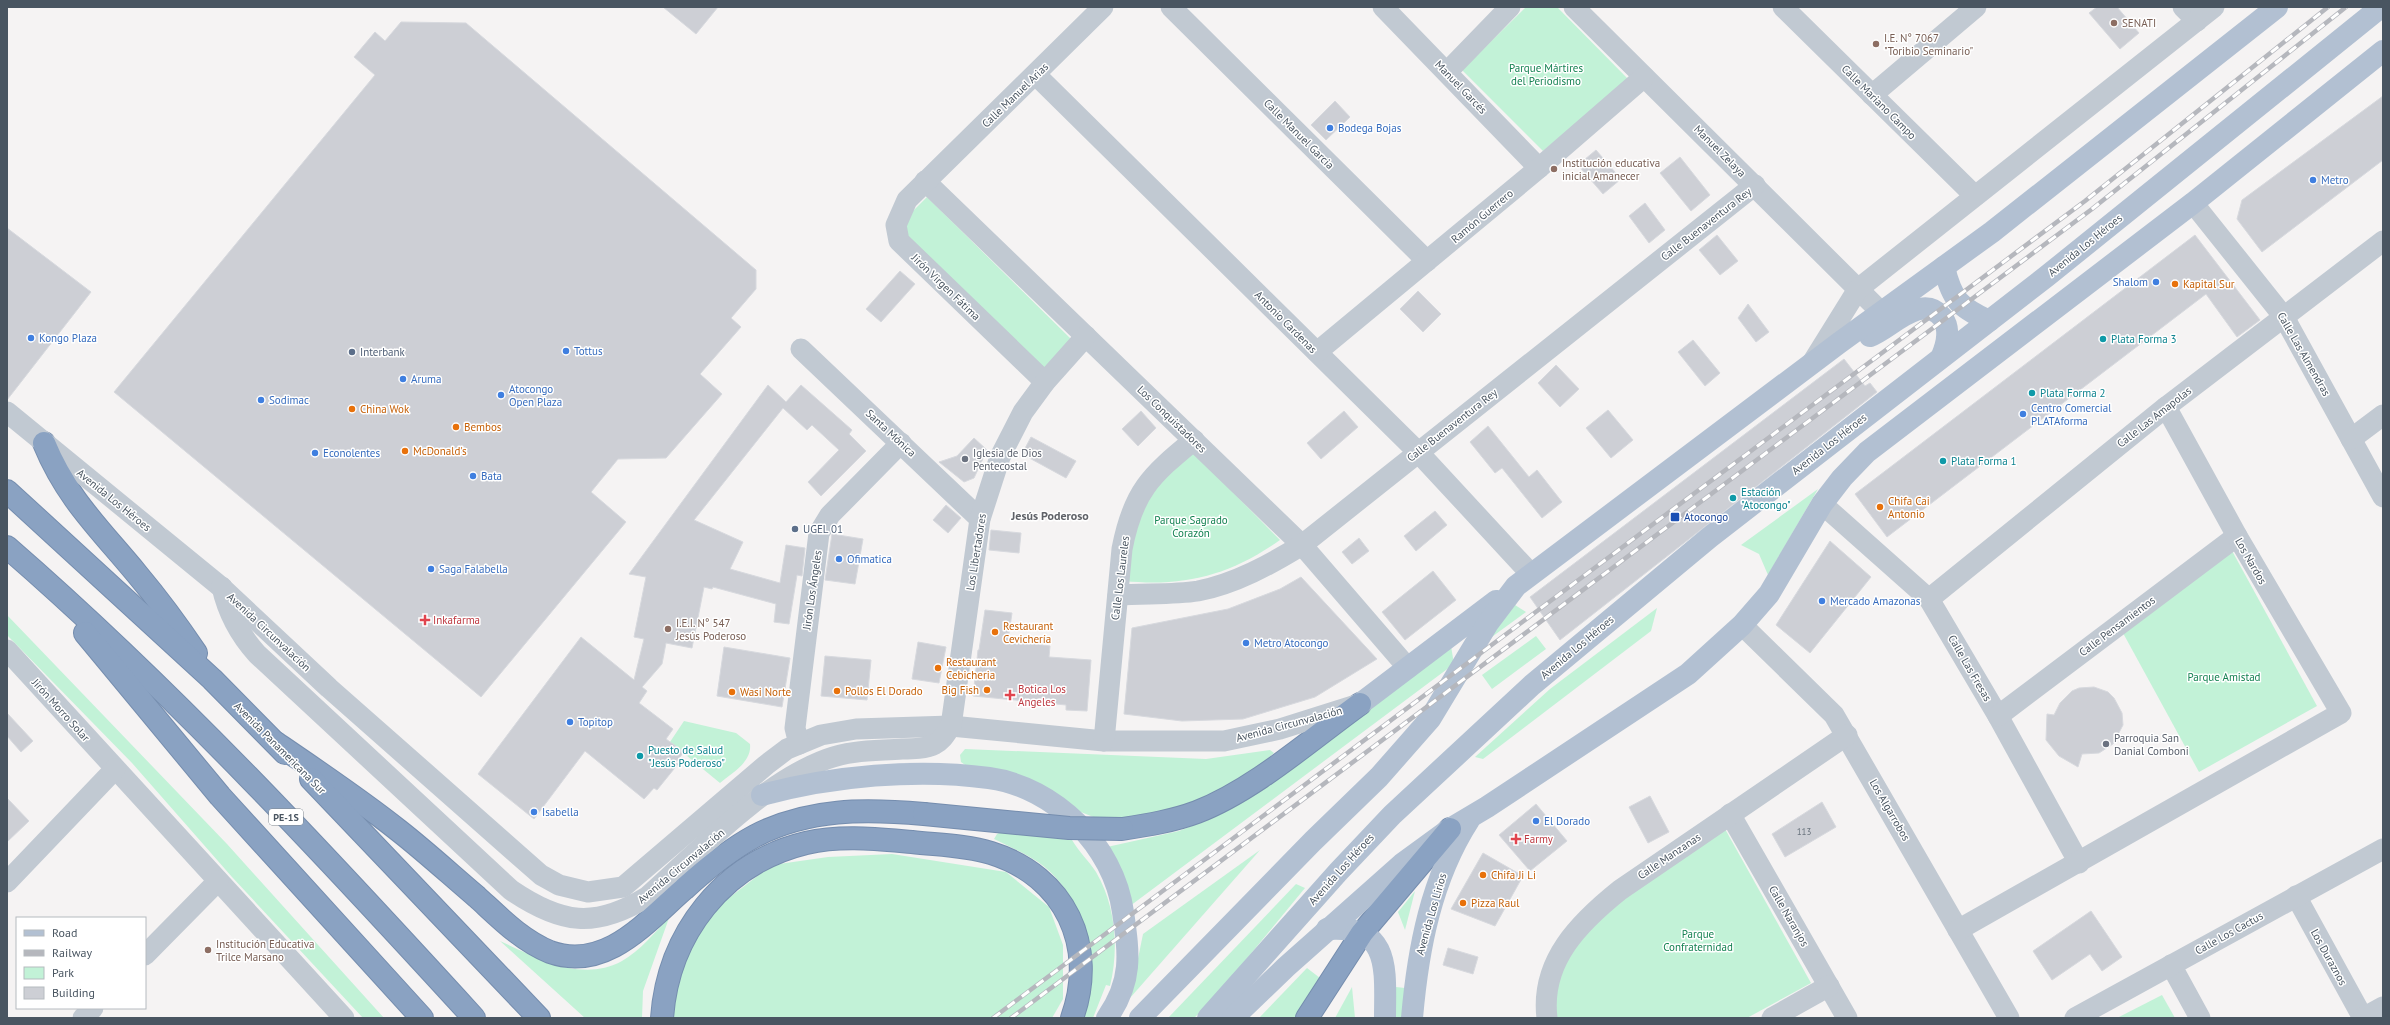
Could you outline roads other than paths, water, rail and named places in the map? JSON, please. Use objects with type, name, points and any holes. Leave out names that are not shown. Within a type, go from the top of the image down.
[{"type":"highway","points":[[44,443],[58,474],[72,497],[158,600],[212,679]]},
{"type":"highway","name":"Avenida Panamericana Sur","points":[[7,490],[212,679],[412,883],[539,1018]]},
{"type":"highway","name":"PE-1S","points":[[7,547],[42,577],[160,689],[302,832],[474,1018]]},
{"type":"highway","points":[[42,577],[130,690],[209,784],[422,1018]]},
{"type":"highway","points":[[276,743],[398,830],[521,936],[543,949],[572,956],[592,955],[624,941],[718,861],[755,836],[778,826],[818,814],[841,811],[881,810],[1069,828],[1122,829],[1177,818],[1215,804],[1266,772],[1360,704]]},
{"type":"highway","points":[[1307,1018],[1362,933],[1450,828]]},
{"type":"highway","points":[[662,1018],[666,984],[676,953],[699,913],[719,890],[748,868],[779,852],[807,843],[866,838],[978,850],[1015,863],[1044,884],[1071,917],[1078,941],[1082,970],[1078,1000],[1072,1018]]},
{"type":"highway","points":[[384,976],[408,1018]]},
{"type":"main road","points":[[1140,1018],[1308,846],[1379,777],[1430,719],[1488,623],[1523,580],[1881,312],[1999,227],[2277,7]]},
{"type":"main road","name":"Avenida Los Héroes","points":[[1208,1018],[1339,871],[1402,804],[1478,732],[1532,685],[1710,537],[2047,276],[2381,7]]},
{"type":"main road","points":[[1233,1018],[1328,929],[1402,864],[1450,828],[1471,816],[1688,674],[1742,625],[1769,594],[1822,504],[1842,478],[1867,452],[2193,203],[2383,51]]},
{"type":"main road","points":[[1944,267],[1949,287],[1956,300],[1966,310],[1989,321]]},
{"type":"main road","points":[[2047,276],[2089,283]]},
{"type":"main road","points":[[1839,344],[1872,335],[1910,312],[1926,309],[1938,313],[1945,323],[1947,338],[1942,356]]},
{"type":"main road","name":"Avenida Circunvalación","points":[[1360,704],[1523,580]]},
{"type":"main road","points":[[762,795],[804,784],[858,776],[934,775],[990,778],[1028,790],[1059,808],[1094,841],[1114,875],[1122,905],[1129,955],[1119,1001],[1107,1018]]},
{"type":"main road","name":"Avenida Los Lirios","points":[[1412,1018],[1417,965],[1430,909],[1445,863],[1457,838],[1471,816]]},
{"type":"main road","points":[[1328,929],[1352,929],[1362,933],[1380,950],[1385,966],[1385,1018]]},
{"type":"street","name":"Calle Manuel Arias","points":[[925,180],[1036,75],[1103,7]]},
{"type":"street","name":"Calle Manuel Garcia","points":[[1171,7],[1427,261]]},
{"type":"street","name":"Manuel Garcés","points":[[1383,7],[1539,168]]},
{"type":"street","points":[[1446,72],[1510,7]]},
{"type":"street","name":"Manuel Zelaya","points":[[1574,7],[1881,312]]},
{"type":"street","name":"Calle Mariano Campo","points":[[1783,7],[1975,196]]},
{"type":"street","points":[[1872,95],[1976,7]]},
{"type":"street","points":[[1811,364],[1858,288],[1975,196],[2190,14],[2214,7]]},
{"type":"street","name":"Antonio Cardenas","points":[[1036,75],[1418,452],[1523,580]]},
{"type":"street","name":"Ramón Guerrero","points":[[1317,352],[1539,168],[1644,76]]},
{"type":"street","name":"Los Conquistadores","points":[[925,180],[1302,545],[1408,668]]},
{"type":"street","name":"Jirón Virgen Fátima","points":[[925,180],[907,200],[900,213],[896,225],[899,241],[1045,382]]},
{"type":"street","name":"Calle Buenaventura Rey","points":[[1118,595],[1198,591],[1249,574],[1302,545],[1754,186]]},
{"type":"street","name":"Calle Las Almendras","points":[[2193,203],[2284,317],[2383,497]]},
{"type":"street","name":"Calle Las Amapolas","points":[[1929,599],[2166,407],[2383,241]]},
{"type":"street","name":"Los Libertadores","points":[[951,726],[980,518],[1000,457],[1023,412],[1045,382],[1086,336]]},
{"type":"street","name":"Santa Mónica","points":[[801,349],[980,518]]},
{"type":"street","name":"Los Nardos","points":[[2079,863],[2341,713],[2237,536],[2166,407]]},
{"type":"street","name":"Avenida Los Héroes","points":[[7,412],[221,587]]},
{"type":"street","points":[[2351,439],[2383,415]]},
{"type":"street","name":"Calle Los Laureles","points":[[1104,741],[1122,548],[1128,521],[1137,498],[1166,462],[1194,440]]},
{"type":"street","name":"Jirón Los Ángeles","points":[[799,744],[795,728],[819,533],[830,515],[902,443]]},
{"type":"street","name":"Calle Las Fresas","points":[[1822,504],[1929,599],[1998,716],[2079,863]]},
{"type":"street","name":"Calle Pensamientos","points":[[1998,716],[2237,536]]},
{"type":"street","name":"Avenida Circunvalación","points":[[221,587],[329,688],[541,875],[570,888],[588,892],[623,887],[766,765],[787,749],[821,735],[856,729],[951,726],[1104,741],[1224,741],[1280,729],[1360,704]]},
{"type":"street","name":"Avenida Circunvalación","points":[[221,587],[235,626],[257,654],[511,890],[530,903],[554,914],[596,919],[627,909],[647,897],[762,795],[802,769],[828,758],[854,752],[916,748],[934,745],[942,739],[951,726]]},
{"type":"street","name":"Los Algarrobos","points":[[1742,625],[1830,708],[1847,735],[2008,1018]]},
{"type":"street","name":"Jirón Morro Solar","points":[[9,657],[218,881],[335,1015]]},
{"type":"street","name":"Calle Manzanas","points":[[1547,1018],[1547,992],[1553,969],[1562,948],[1586,918],[1620,890],[1847,735]]},
{"type":"street","points":[[7,882],[115,769]]},
{"type":"street","name":"Calle Naranjos","points":[[1730,814],[1847,1018]]},
{"type":"street","name":"Calle Los Cactus","points":[[2075,1018],[2383,849]]},
{"type":"street","points":[[1958,930],[2079,863]]},
{"type":"street","points":[[146,954],[218,881]]},
{"type":"street","name":"Los Duraznos","points":[[2296,896],[2363,1018]]},
{"type":"street","points":[[2171,965],[2200,1018]]},
{"type":"street","points":[[1772,1018],[1828,986]]},
{"type":"street","points":[[2363,1018],[2383,1007]]},
{"type":"street","points":[[83,1018],[92,1009]]},
{"type":"railway","points":[[993,1018],[2085,201],[2328,7]]},
{"type":"railway","points":[[1011,1018],[2092,209],[2346,7]]},
{"type":"place","name":"SENATI","points":[[2114,23]]},
{"type":"place","name":"I.E. N° 7067 \"Toribio Seminario\"","points":[[1876,44]]},
{"type":"place","name":"Bodega Bojas","points":[[1330,128]]},
{"type":"place","name":"Institución educativa inicial Amanecer","points":[[1554,169]]},
{"type":"place","name":"Metro","points":[[2313,180]]},
{"type":"place","name":"Shalom","points":[[2156,282]]},
{"type":"place","name":"Kapital Sur","points":[[2175,284]]},
{"type":"place","name":"Kongo Plaza","points":[[31,338]]},
{"type":"place","name":"Plata Forma 3","points":[[2103,339]]},
{"type":"place","name":"Tottus","points":[[566,351]]},
{"type":"place","name":"Interbank","points":[[352,352]]},
{"type":"place","name":"Aruma","points":[[403,379]]},
{"type":"place","name":"Plata Forma 2","points":[[2032,393]]},
{"type":"place","name":"Atocongo Open Plaza","points":[[501,395]]},
{"type":"place","name":"Sodimac","points":[[261,400]]},
{"type":"place","name":"China Wok","points":[[352,409]]},
{"type":"place","name":"Centro Comercial PLATAforma","points":[[2023,414]]},
{"type":"place","name":"Bembos","points":[[456,427]]},
{"type":"place","name":"McDonald's","points":[[405,451]]},
{"type":"place","name":"Econolentes","points":[[315,453]]},
{"type":"place","name":"Iglesia de Dios Pentecostal","points":[[965,459]]},
{"type":"place","name":"Plata Forma 1","points":[[1943,461]]},
{"type":"place","name":"Bata","points":[[473,476]]},
{"type":"place","name":"Estación \"Atocongo\"","points":[[1733,498]]},
{"type":"place","name":"Chifa Cai Antonio","points":[[1880,507]]},
{"type":"place","name":"Atocongo","points":[[1675,517]]},
{"type":"place","name":"UGEL 01","points":[[795,529]]},
{"type":"place","name":"Ofimatica","points":[[839,559]]},
{"type":"place","name":"Saga Falabella","points":[[431,569]]},
{"type":"place","name":"Mercado Amazonas","points":[[1822,601]]},
{"type":"place","name":"Inkafarma","points":[[425,620]]},
{"type":"place","name":"I.E.I. N° 547 Jesús Poderoso","points":[[668,629]]},
{"type":"place","name":"Restaurant Cevichería","points":[[995,632]]},
{"type":"place","name":"Metro Atocongo","points":[[1246,643]]},
{"type":"place","name":"Restaurant Cebicheria","points":[[938,668]]},
{"type":"place","name":"Big Fish","points":[[987,690]]},
{"type":"place","name":"Pollos El Dorado","points":[[837,691]]},
{"type":"place","name":"Wasi Norte","points":[[732,692]]},
{"type":"place","name":"Botica Los Angeles","points":[[1010,695]]},
{"type":"place","name":"Topitop","points":[[570,722]]},
{"type":"place","name":"Parroquia San Danial Comboni","points":[[2106,744]]},
{"type":"place","name":"Puesto de Salud \"Jesús Poderoso\"","points":[[640,756]]},
{"type":"place","name":"Isabella","points":[[534,812]]},
{"type":"place","name":"El Dorado","points":[[1536,821]]},
{"type":"place","name":"Farmy","points":[[1516,839]]},
{"type":"place","name":"Chifa Ji Li","points":[[1483,875]]},
{"type":"place","name":"Pizza Raul","points":[[1463,903]]},
{"type":"place","name":"Institución Educativa Trilce Marsano","points":[[208,950]]},
{"type":"district","name":"Jesús Poderoso","points":[[1050,515]]},
{"type":"park label","name":"Parque Mártires del Periodismo","points":[[1546,74]]},
{"type":"park label","name":"Parque Sagrado Corazón","points":[[1191,526]]},
{"type":"park label","name":"Parque Amistad","points":[[2224,677]]},
{"type":"park label","name":"Parque Confraternidad","points":[[1698,940]]}]
